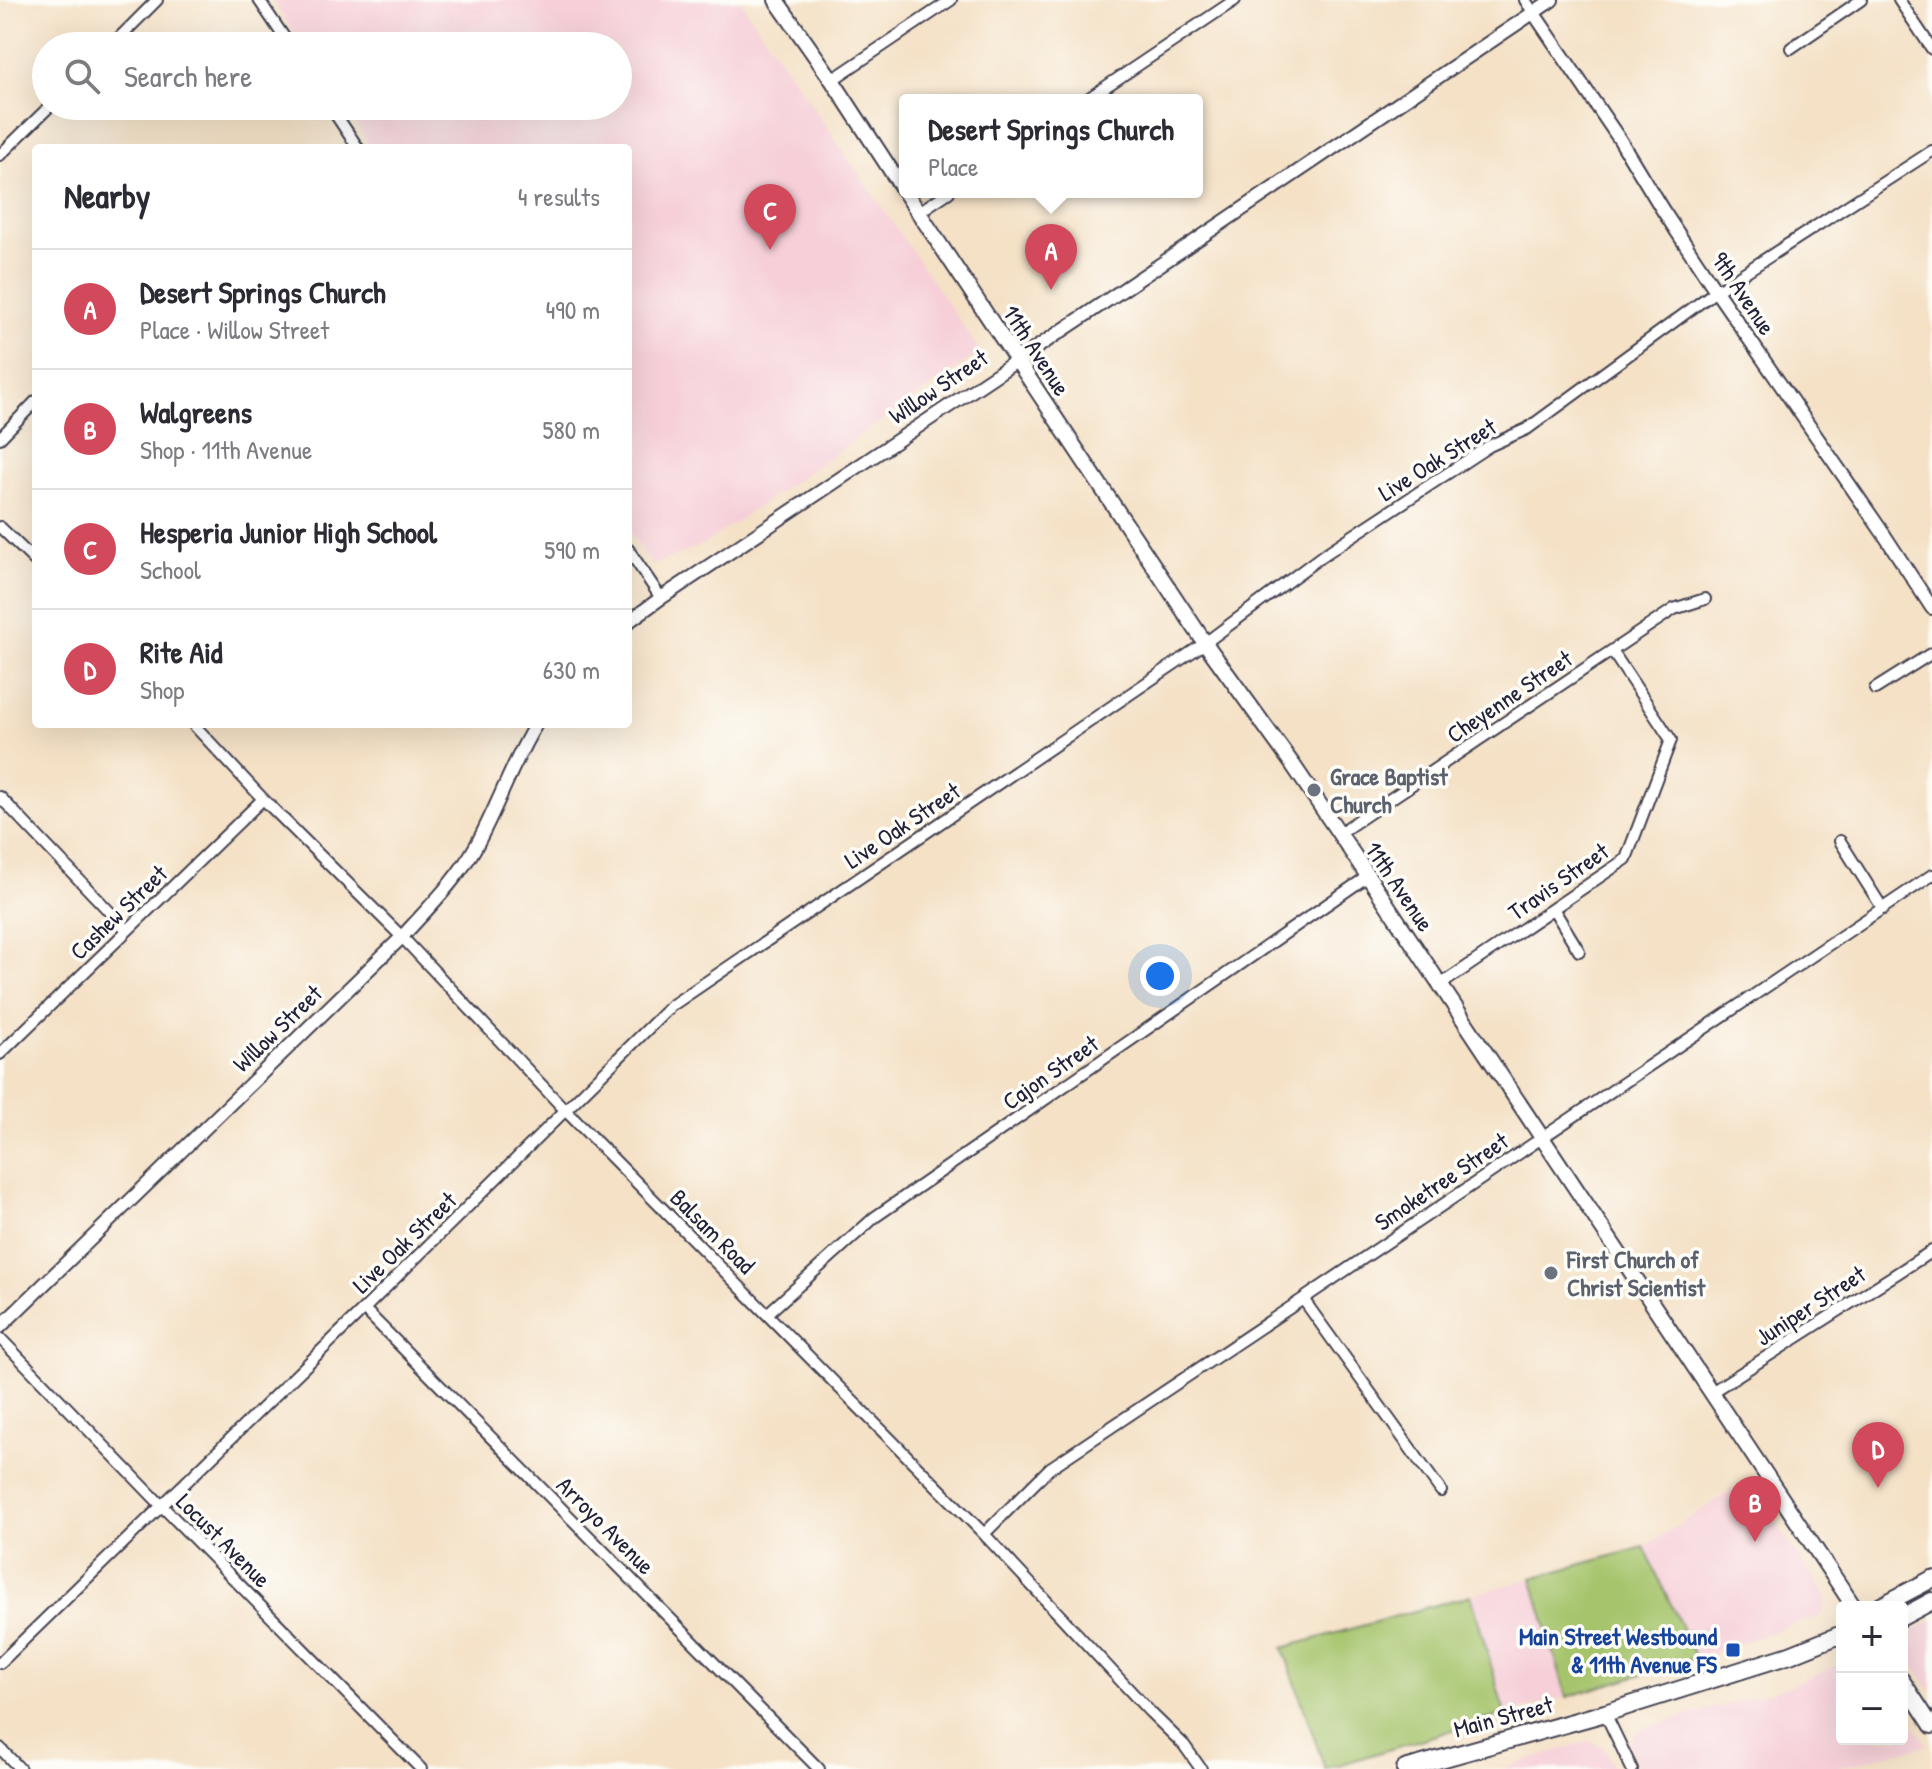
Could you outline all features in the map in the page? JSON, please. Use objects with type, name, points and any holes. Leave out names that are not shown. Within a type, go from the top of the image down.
[{"type":"main road","name":"11th Avenue","points":[[776,0],[899,183]]},
{"type":"main road","name":"11th Avenue","points":[[909,198],[1205,643],[1368,876],[1850,1601]]},
{"type":"main road","points":[[1890,1601],[1932,1579]]},
{"type":"main road","points":[[1908,1614],[1932,1601]]},
{"type":"main road","name":"Main Street","points":[[1405,1769],[1605,1713],[1790,1655],[1836,1636]]},
{"type":"main road","points":[[1908,1689],[1932,1726]]},
{"type":"street","points":[[125,32],[157,0]]},
{"type":"street","points":[[259,0],[281,32]]},
{"type":"street","points":[[832,80],[951,0]]},
{"type":"street","points":[[1095,94],[1235,0]]},
{"type":"street","name":"9th Avenue","points":[[1525,0],[1620,140],[1716,291],[1932,608]]},
{"type":"street","name":"Willow Street","points":[[632,619],[1552,0]]},
{"type":"street","points":[[1791,48],[1861,0]]},
{"type":"street","points":[[1899,0],[1932,49]]},
{"type":"street","points":[[0,155],[36,120]]},
{"type":"street","points":[[339,120],[355,144]]},
{"type":"street","name":"Live Oak Street","points":[[0,1663],[671,1006],[1205,643],[1322,556],[1489,446],[1527,429],[1716,291],[1932,151]]},
{"type":"street","points":[[919,212],[940,198]]},
{"type":"street","points":[[0,438],[32,405]]},
{"type":"street","points":[[0,527],[32,558]]},
{"type":"street","points":[[632,555],[661,598]]},
{"type":"street","name":"Cheyenne Street","points":[[1338,834],[1674,609],[1705,599]]},
{"type":"street","name":"Travis Street","points":[[1440,985],[1626,859],[1671,740],[1612,651]]},
{"type":"street","points":[[1875,689],[1932,653]]},
{"type":"street","name":"Balsam Road","points":[[197,728],[263,799],[402,937],[566,1111],[984,1534],[1184,1745],[1201,1769]]},
{"type":"street","name":"Willow Street","points":[[0,1327],[402,937],[440,895],[466,862],[533,728]]},
{"type":"street","points":[[0,797],[127,930]]},
{"type":"street","name":"Cashew Street","points":[[0,1054],[263,799]]},
{"type":"street","points":[[1840,841],[1883,909]]},
{"type":"street","name":"Smoketree Street","points":[[984,1534],[1050,1468],[1932,875]]},
{"type":"street","name":"Cajon Street","points":[[767,1314],[875,1217],[1368,876]]},
{"type":"street","points":[[1554,910],[1579,951]]},
{"type":"street","name":"Juniper Street","points":[[1710,1393],[1932,1251]]},
{"type":"street","points":[[1303,1299],[1441,1491]]},
{"type":"street","name":"Arroyo Avenue","points":[[364,1309],[819,1769]]},
{"type":"street","name":"Locust Avenue","points":[[0,1338],[421,1769]]},
{"type":"street","points":[[1605,1713],[1632,1769]]},
{"type":"street","points":[[0,1748],[20,1769]]},
{"type":"shaded area","points":[[272,0],[740,0],[981,352],[703,545],[652,565],[632,535],[632,144],[369,144],[353,120],[632,120],[632,32],[294,32]]},
{"type":"shaded area","points":[[1747,1481],[1827,1598],[1823,1615],[1696,1658],[1644,1547]]},
{"type":"shaded area","points":[[1532,1578],[1567,1697],[1505,1714],[1471,1595]]},
{"type":"shaded area","points":[[1932,1620],[1932,1692],[1908,1657],[1908,1633]]},
{"type":"shaded area","points":[[1836,1666],[1836,1745],[1908,1745],[1908,1716],[1927,1745],[1833,1769],[1639,1769],[1629,1745],[1638,1730],[1784,1688]]},
{"type":"shaded area","points":[[1589,1741],[1605,1748],[1613,1769],[1501,1769]]},
{"type":"green space","points":[[1644,1547],[1696,1658],[1567,1697],[1532,1578]]},
{"type":"green space","points":[[1471,1595],[1505,1714],[1325,1769],[1283,1648]]},
{"type":"place","name":"Hesperia Junior High School","points":[[770,250]]},
{"type":"place","name":"Desert Springs Church","points":[[1051,290]]},
{"type":"place","name":"Grace Baptist Church","points":[[1314,790]]},
{"type":"place","name":"First Church of Christ Scientist","points":[[1551,1273]]},
{"type":"place","name":"Rite Aid","points":[[1878,1488]]},
{"type":"place","name":"Walgreens","points":[[1755,1542]]},
{"type":"place","name":"Main Street Westbound & 11th Avenue FS","points":[[1733,1650]]}]
